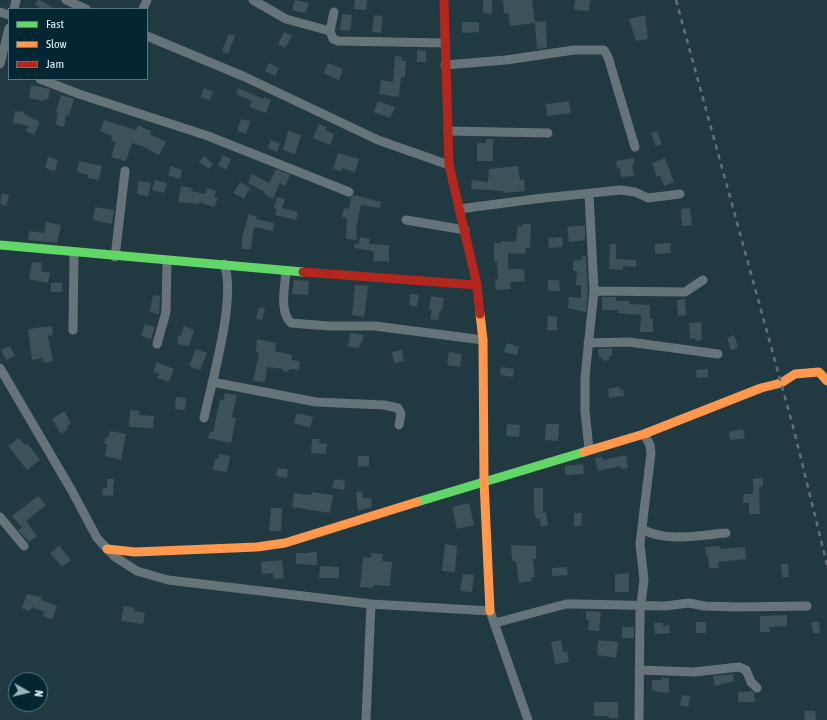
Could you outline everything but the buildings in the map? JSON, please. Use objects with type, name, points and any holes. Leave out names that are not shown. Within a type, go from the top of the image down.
[{"type":"street","points":[[66,0],[84,8]]},
{"type":"street","points":[[253,0],[286,19],[330,31]]},
{"type":"street","points":[[444,0],[449,165],[477,285],[483,340],[484,481],[490,611],[528,720]]},
{"type":"street","points":[[334,12],[330,31],[333,39],[338,41],[445,43]]},
{"type":"street","points":[[0,64],[8,32]]},
{"type":"street","points":[[148,36],[245,77],[378,140],[449,165]]},
{"type":"street","points":[[445,65],[506,60],[574,50],[604,50],[608,57],[636,147]]},
{"type":"street","points":[[43,80],[79,94],[208,136],[349,192]]},
{"type":"street","points":[[448,131],[548,133]]},
{"type":"street","points":[[115,257],[125,171]]},
{"type":"street","points":[[459,209],[620,190],[635,192],[648,198],[680,194]]},
{"type":"street","points":[[589,194],[594,290],[588,343],[584,402],[589,449]]},
{"type":"street","points":[[406,220],[465,230]]},
{"type":"street","points":[[0,245],[74,254],[224,264],[286,271],[446,284],[477,285]]},
{"type":"street","points":[[73,330],[74,254]]},
{"type":"street","points":[[157,344],[166,312],[167,261]]},
{"type":"street","points":[[204,418],[228,301],[228,277],[224,264]]},
{"type":"street","points":[[286,271],[285,311],[287,319],[291,323],[329,326],[375,326],[483,340]]},
{"type":"street","points":[[594,290],[685,292],[703,280]]},
{"type":"street","points":[[588,343],[629,342],[718,354]]},
{"type":"street","points":[[0,368],[72,491],[97,538],[115,557],[137,571],[168,580],[371,604],[490,611]]},
{"type":"street","points":[[107,549],[135,552],[257,547],[285,543],[589,449],[644,434],[761,388],[782,383],[795,374],[819,372],[827,381]]},
{"type":"street","points":[[212,382],[316,402],[384,405],[398,408],[401,414],[399,425]]},
{"type":"street","points":[[639,720],[641,605],[644,580],[640,544],[651,453],[650,445],[644,434]]},
{"type":"street","points":[[0,516],[24,546]]},
{"type":"street","points":[[642,529],[652,534],[674,537],[726,533]]},
{"type":"street","points":[[495,623],[566,604],[665,606],[689,603],[704,606],[736,607],[807,606]]},
{"type":"street","points":[[366,720],[371,604]]},
{"type":"street","points":[[639,670],[694,672],[739,667],[746,670],[757,688]]},
{"type":"railway","points":[[676,0],[795,434],[827,565]]},
{"type":"traffic: fast","points":[[0,245],[303,272]]},
{"type":"traffic: fast","points":[[417,502],[584,452]]},
{"type":"traffic: slow","points":[[480,314],[483,340],[484,481],[490,611]]},
{"type":"traffic: slow","points":[[584,452],[644,434],[761,388],[781,383],[795,374],[819,372],[827,381]]},
{"type":"traffic: slow","points":[[107,549],[135,552],[257,547],[285,543],[417,502]]},
{"type":"traffic: jam","points":[[444,0],[449,165],[477,285],[480,314]]},
{"type":"traffic: jam","points":[[303,272],[477,285]]}]
